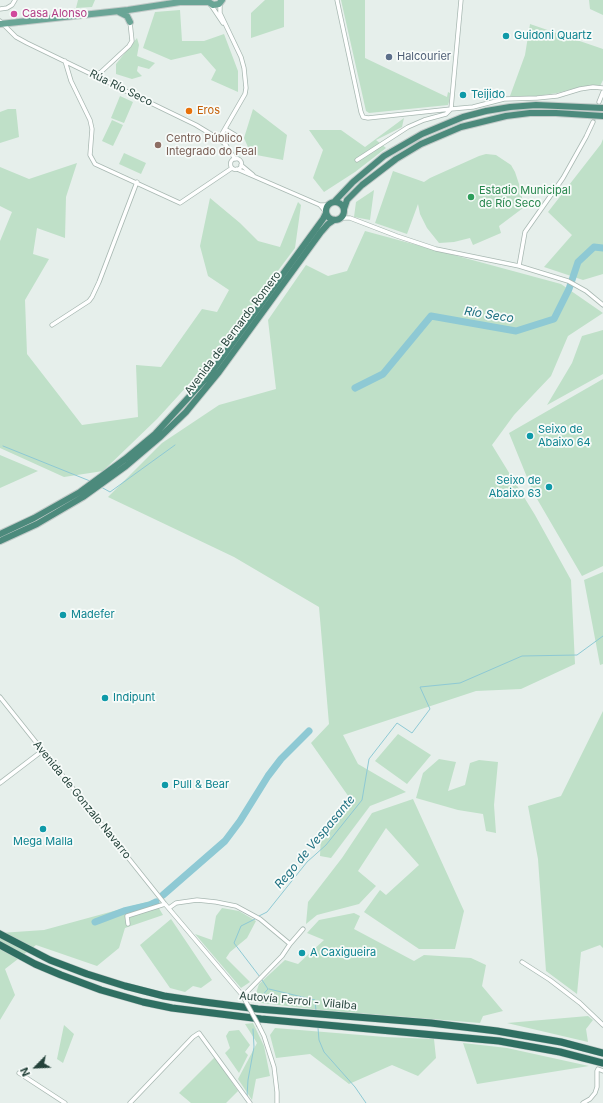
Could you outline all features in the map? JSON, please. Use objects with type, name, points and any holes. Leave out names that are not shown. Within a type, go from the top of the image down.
[{"type":"highway","points":[[601,105],[536,105],[504,108],[463,117],[422,134],[384,156],[331,204],[326,212],[329,218],[334,220],[341,218],[347,200],[396,158],[421,144],[461,127],[506,116],[530,113],[603,116]]},
{"type":"highway","points":[[331,204],[339,203],[344,210]]},
{"type":"highway","name":"Avenida de Bernardo Romero","points":[[0,534],[34,518],[80,492],[125,459],[155,434],[210,374],[323,219],[326,212]]},
{"type":"highway","name":"Avenida de Bernardo Romero","points":[[0,542],[38,524],[83,497],[126,466],[159,438],[186,412],[219,372],[321,232],[334,220]]},
{"type":"highway","name":"Autovía Ferrol - Vilalba","points":[[0,934],[44,957],[86,974],[164,996],[258,1009],[431,1023],[498,1031],[561,1042],[603,1053]]},
{"type":"highway","name":"Autovía Ferrol - Vilalba","points":[[0,946],[35,964],[95,988],[143,1002],[172,1008],[261,1019],[499,1041],[560,1052],[603,1063]]},
{"type":"main road","points":[[1,23],[128,10],[183,1],[208,2],[216,5],[221,1]]},
{"type":"main road","points":[[130,22],[131,16],[138,8]]},
{"type":"main road","points":[[128,10],[130,22]]},
{"type":"main road","points":[[118,11],[127,16],[130,22]]},
{"type":"street","points":[[0,9],[7,8],[12,5],[15,0]]},
{"type":"street","points":[[337,0],[363,117],[368,118],[473,107],[504,99],[557,96],[580,89],[593,87],[603,88]]},
{"type":"street","points":[[357,160],[408,127],[424,120],[446,114],[451,109],[461,0]]},
{"type":"street","points":[[220,139],[245,94],[246,88],[244,68],[241,57],[220,13],[221,1]]},
{"type":"street","points":[[208,2],[230,32]]},
{"type":"street","points":[[95,76],[129,46],[132,41],[130,22]]},
{"type":"street","name":"Rúa Río Seco","points":[[1,23],[16,37],[196,124],[226,144],[235,159]]},
{"type":"street","points":[[65,61],[70,81],[90,120],[92,129],[90,155],[96,164],[180,203],[232,168],[237,169],[320,206],[326,212]]},
{"type":"street","points":[[103,79],[103,73],[107,67]]},
{"type":"street","points":[[601,105],[603,92]]},
{"type":"street","points":[[518,266],[524,232],[563,178],[587,136],[593,122]]},
{"type":"street","points":[[225,129],[240,138]]},
{"type":"street","points":[[232,168],[232,160],[235,159],[240,161],[245,170],[261,180]]},
{"type":"street","points":[[237,169],[241,165]]},
{"type":"street","points":[[52,325],[89,301],[92,297],[105,268],[137,182]]},
{"type":"street","points":[[320,206],[331,204]]},
{"type":"street","points":[[344,210],[350,218]]},
{"type":"street","points":[[341,218],[350,218],[436,249],[518,266],[568,280],[586,290],[603,305]]},
{"type":"street","name":"Avenida de Gonzalo Navarro","points":[[0,697],[165,904],[242,996],[264,1036],[274,1067],[278,1092],[277,1103]]},
{"type":"street","points":[[0,706],[4,702]]},
{"type":"street","points":[[0,783],[42,750]]},
{"type":"street","points":[[169,908],[176,902],[197,900],[236,906],[260,919],[290,944]]},
{"type":"street","points":[[128,924],[127,916],[165,904]]},
{"type":"street","points":[[242,996],[282,956],[303,929]]},
{"type":"street","points":[[522,962],[550,980],[580,1003],[603,1025]]},
{"type":"street","points":[[130,1103],[193,1037],[199,1033],[250,1103]]},
{"type":"street","points":[[583,1103],[590,1099],[595,1093],[597,1087],[598,1069],[603,1072]]},
{"type":"street","points":[[19,1073],[65,1103]]},
{"type":"green space","points":[[78,0],[95,0],[92,7],[76,8]]},
{"type":"green space","points":[[265,0],[284,0],[284,27],[251,38],[251,13]]},
{"type":"green space","points":[[341,0],[365,0],[365,58],[447,97],[448,92],[450,93],[448,105],[369,113],[366,111]]},
{"type":"green space","points":[[589,0],[603,0],[603,15],[590,9]]},
{"type":"green space","points":[[180,10],[182,41],[204,41],[224,34],[238,71],[238,92],[211,80],[216,70],[201,53],[171,60],[143,48],[155,12]]},
{"type":"green space","points":[[530,24],[603,49],[603,80],[600,86],[584,86],[557,93],[537,96],[510,96],[525,55]]},
{"type":"green space","points":[[137,38],[139,45],[137,56],[155,63],[149,69],[138,66],[137,71],[142,76],[132,79],[116,74],[116,64]]},
{"type":"green space","points":[[120,96],[133,102],[124,123],[111,118]]},
{"type":"green space","points":[[8,109],[16,109],[19,137],[0,143],[0,112]]},
{"type":"green space","points":[[253,109],[287,135],[283,160],[251,154],[244,138]]},
{"type":"green space","points":[[404,118],[402,127],[376,140],[386,148],[355,172],[324,192],[313,178],[323,150],[309,130],[341,130],[365,147]]},
{"type":"green space","points":[[112,120],[123,125],[113,146],[102,141]]},
{"type":"green space","points":[[603,139],[603,274],[583,280],[544,267],[572,235],[548,212],[601,144]]},
{"type":"green space","points":[[124,153],[146,163],[141,174],[119,164]]},
{"type":"green space","name":"Estadio Municipal de Río Seco","points":[[486,154],[496,155],[511,165],[521,190],[523,208],[499,226],[501,233],[473,245],[470,238],[454,242],[439,243],[427,228],[420,214],[418,204],[407,234],[375,223],[393,171],[424,182]]},
{"type":"green space","points":[[77,163],[66,197],[65,238],[37,228],[33,254],[49,259],[25,300],[27,354],[82,425],[138,417],[136,365],[161,367],[202,309],[217,312],[229,290],[208,276],[200,246],[210,198],[240,223],[258,241],[280,247],[298,202],[301,205],[295,248],[211,360],[157,419],[103,471],[64,477],[0,448],[0,241],[12,212],[0,206],[0,167],[29,179]]},
{"type":"green space","points":[[374,190],[370,220],[354,217],[356,202]]},
{"type":"green space","points":[[365,231],[561,284],[603,313],[568,336],[551,376],[514,415],[492,445],[535,515],[571,580],[575,664],[521,689],[476,691],[343,735],[358,764],[406,792],[370,806],[331,858],[320,856],[321,834],[351,800],[311,743],[329,724],[319,607],[234,557],[108,497],[162,443],[219,405],[276,389],[268,320],[306,265],[328,276],[347,271]]},
{"type":"green space","points":[[603,330],[603,374],[547,405],[572,363],[582,336]]},
{"type":"green space","points":[[603,379],[603,566],[582,576],[533,492],[509,433]]},
{"type":"green space","points":[[0,455],[38,471],[0,488]]},
{"type":"green space","points":[[603,572],[603,664],[600,665],[584,580]]},
{"type":"green space","points":[[603,711],[603,948],[600,945],[581,952],[577,994],[546,971],[538,859],[528,806],[561,796]]},
{"type":"green space","points":[[398,734],[431,755],[407,784],[375,761]]},
{"type":"green space","points":[[439,759],[456,762],[448,791],[465,785],[470,763],[479,760],[498,762],[494,805],[496,833],[486,831],[483,814],[458,810],[416,798],[423,773]]},
{"type":"green space","points":[[413,799],[464,911],[455,949],[419,949],[364,912],[380,890],[386,895],[419,865],[386,828],[358,871],[376,886],[359,904],[317,915],[306,924],[308,902],[342,858],[372,813]]},
{"type":"green space","points":[[154,900],[163,915],[125,928],[119,948],[97,966],[36,945],[5,969],[15,995],[0,1020],[0,933],[44,930]]},
{"type":"green space","points":[[222,908],[239,911],[256,921],[247,938],[230,952],[226,958],[250,982],[241,988],[195,934],[212,940],[216,916]]},
{"type":"green space","points":[[354,913],[360,916],[354,929],[414,961],[424,955],[471,958],[486,965],[482,986],[503,1011],[483,1016],[480,1023],[321,1010],[253,1002],[259,984],[285,960],[298,964],[324,940],[307,933],[319,920]]},
{"type":"green space","points":[[171,919],[212,980],[201,988],[193,986],[185,992],[170,988],[140,945]]},
{"type":"green space","points":[[588,1016],[593,1020],[586,1029],[588,1042],[507,1023]]},
{"type":"green space","points":[[253,1023],[264,1046],[270,1076],[256,1079],[252,1100],[238,1079],[257,1043],[245,1024]]},
{"type":"green space","points":[[64,1025],[74,1034],[63,1063],[57,1059]]},
{"type":"green space","points":[[275,1028],[385,1037],[434,1039],[436,1058],[418,1076],[392,1065],[349,1084],[310,1054],[276,1058],[270,1035]]},
{"type":"green space","points":[[239,1030],[250,1045],[245,1052],[248,1055],[239,1073],[225,1053],[230,1048],[226,1036],[229,1031]]},
{"type":"green space","points":[[463,1043],[507,1048],[589,1066],[477,1084]]},
{"type":"green space","points":[[215,1057],[238,1091],[226,1103],[191,1103],[179,1093]]},
{"type":"waterway","name":"Río Seco","points":[[355,388],[383,374],[431,316],[516,331],[554,319],[569,289],[578,262],[594,247],[603,248]]},
{"type":"waterway","points":[[101,487],[110,492],[175,445]]},
{"type":"waterway","points":[[3,446],[90,481]]},
{"type":"waterway","name":"Rego de Vespasante","points":[[259,916],[267,912],[307,862],[326,845],[362,800],[369,759],[397,723],[412,733],[430,709],[420,687],[460,683],[522,656],[577,655],[603,636]]},
{"type":"waterway","points":[[163,895],[225,841],[240,821],[268,776],[281,759],[309,731]]},
{"type":"waterway","points":[[95,922],[124,911],[150,905],[156,902]]},
{"type":"waterway","name":"Rego de Vespasante","points":[[255,919],[241,926],[234,943],[260,977]]},
{"type":"waterway","name":"Rego de Vespasante","points":[[260,998],[268,989],[262,980]]},
{"type":"waterway","points":[[269,989],[315,1000],[316,1011]]},
{"type":"waterway","points":[[318,1028],[319,1040],[324,1052],[355,1087],[366,1103]]},
{"type":"waterway","name":"Rego de Vespasante","points":[[247,1096],[248,1080],[254,1047],[253,1029]]},
{"type":"tunnel","points":[[593,122],[599,102]]},
{"type":"place","name":"Casa Alonso","points":[[14,14]]},
{"type":"place","name":"Guidoni Quartz","points":[[506,36]]},
{"type":"place","name":"Halcourier","points":[[389,57]]},
{"type":"place","name":"Teijido","points":[[463,95]]},
{"type":"place","name":"Eros","points":[[189,111]]},
{"type":"place","name":"Centro Público Integrado do Feal","points":[[158,145]]},
{"type":"place","name":"Estadio Municipal de Río Seco","points":[[471,197]]},
{"type":"place","name":"Seixo de Abaixo 64","points":[[530,436]]},
{"type":"place","name":"Seixo de Abaixo 63","points":[[549,487]]},
{"type":"place","name":"Madefer","points":[[63,615]]},
{"type":"place","name":"Indipunt","points":[[105,698]]},
{"type":"place","name":"Pull & Bear","points":[[165,785]]},
{"type":"place","name":"Mega Malla","points":[[43,829]]},
{"type":"place","name":"A Caxigueira","points":[[302,953]]}]
